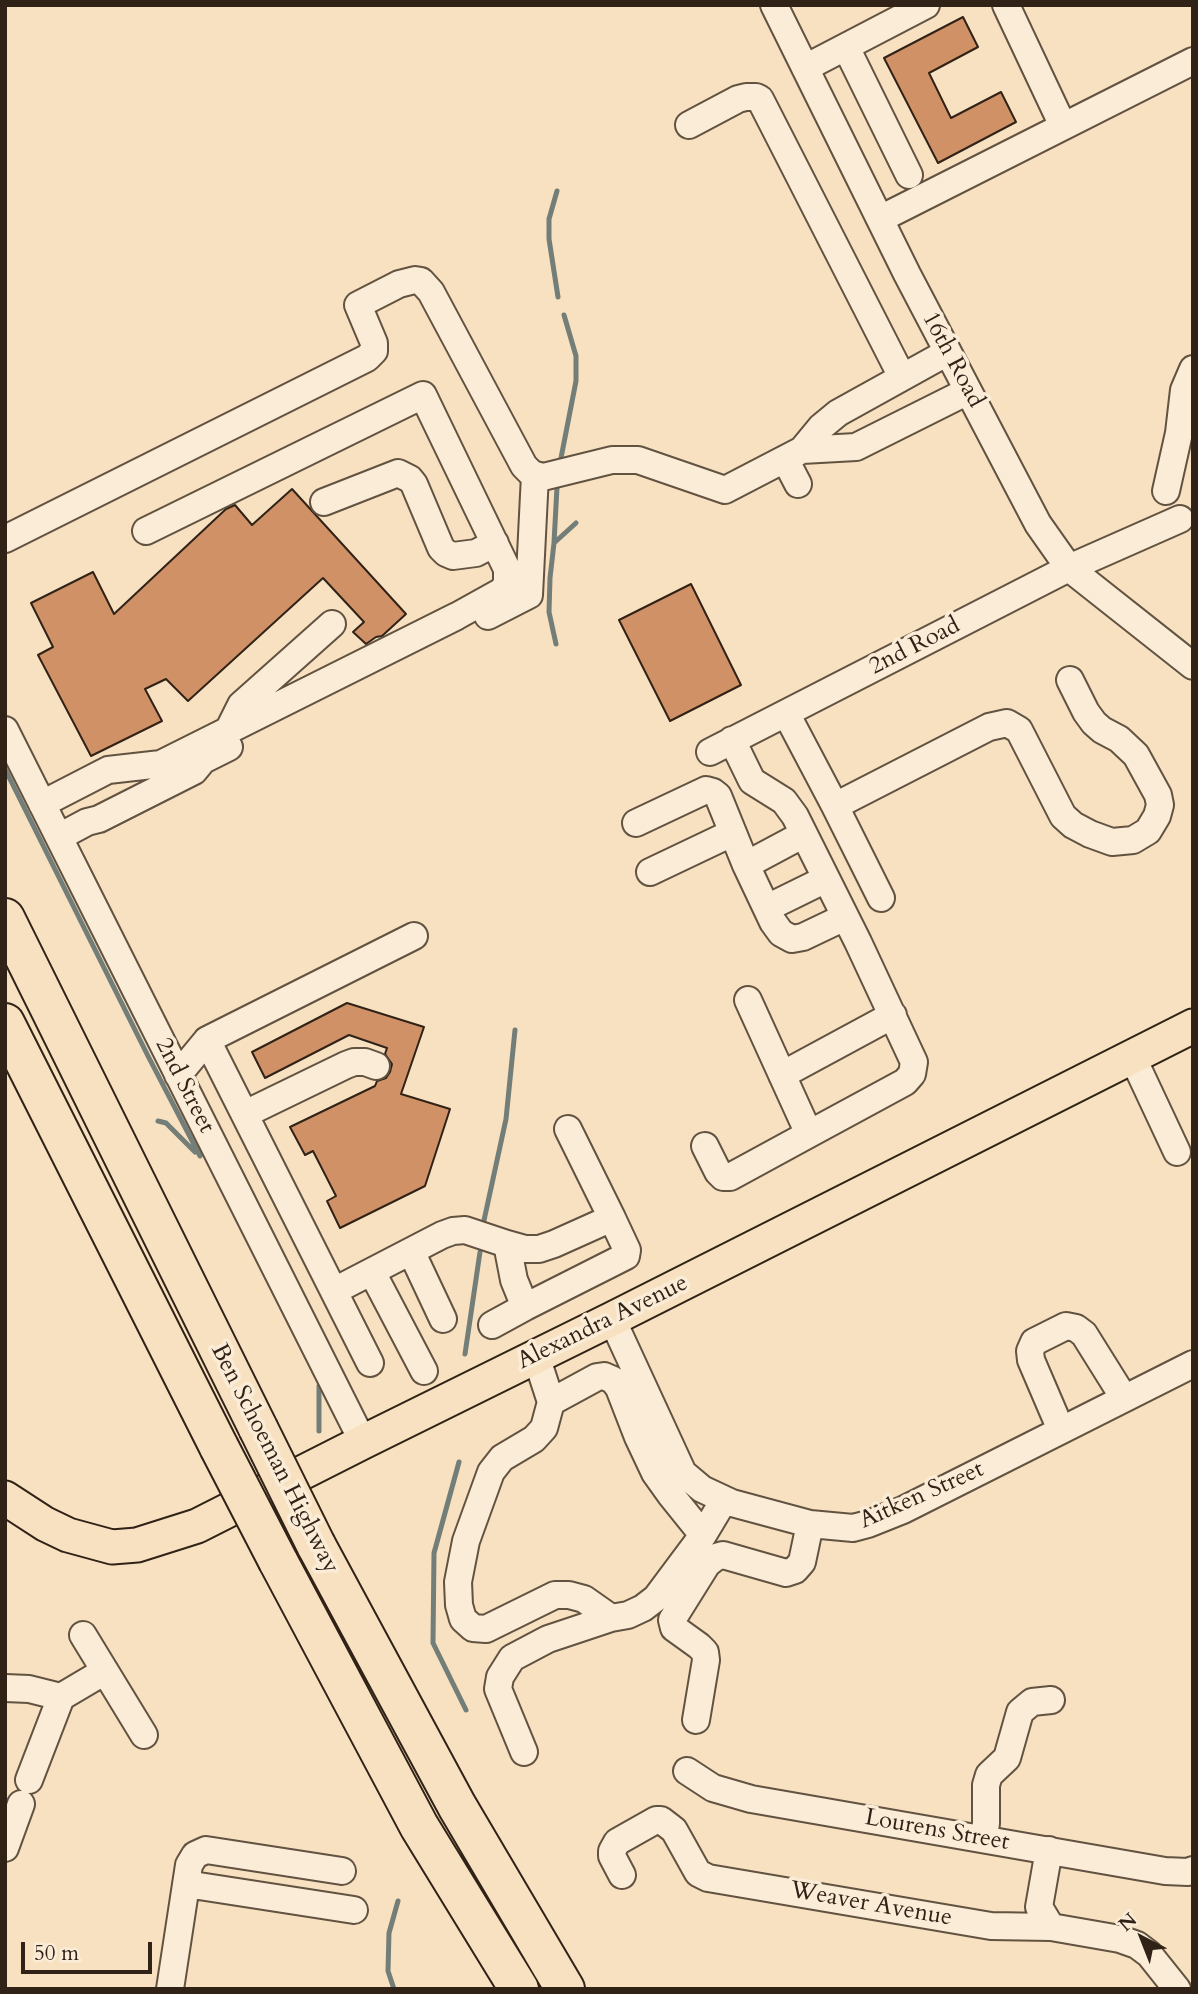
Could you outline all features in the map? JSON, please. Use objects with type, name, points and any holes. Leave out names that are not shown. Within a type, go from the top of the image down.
[{"type":"highway","name":"Ben Schoeman Highway","points":[[5,918],[316,1545],[457,1806],[565,1989]]},
{"type":"highway","name":"Ben Schoeman Highway","points":[[5,1023],[219,1447],[419,1826],[519,1989]]},
{"type":"main road","name":"Alexandra Avenue","points":[[5,1498],[45,1524],[68,1535],[112,1547],[137,1545],[197,1525],[1193,1026]]},
{"type":"street","name":"16th Road","points":[[774,5],[880,219],[1038,524],[1069,568],[1193,666]]},
{"type":"street","points":[[805,68],[926,5]]},
{"type":"street","points":[[1006,5],[1063,126]]},
{"type":"street","points":[[846,47],[909,175]]},
{"type":"street","points":[[880,219],[1193,61]]},
{"type":"street","points":[[689,125],[738,99],[756,97],[764,104],[902,377]]},
{"type":"street","points":[[5,539],[368,358],[374,351],[374,343],[358,305],[399,284],[415,280],[421,281],[431,292],[524,466],[532,474],[543,477],[612,460],[638,460],[725,490],[794,455],[838,413],[948,352]]},
{"type":"street","points":[[1180,499],[1179,433],[1184,390],[1193,369]]},
{"type":"street","points":[[794,455],[856,447],[923,427],[968,391]]},
{"type":"street","points":[[43,804],[108,770],[162,764],[457,616],[502,590],[507,584],[507,569],[423,395],[146,531]]},
{"type":"street","points":[[794,455],[798,484]]},
{"type":"street","points":[[324,502],[398,473],[414,484],[441,548],[446,553],[476,553],[495,543]]},
{"type":"street","points":[[59,836],[194,771],[203,760],[529,595],[535,475]]},
{"type":"street","name":"2nd Road","points":[[804,834],[795,816],[783,802],[752,782],[721,746],[1069,568],[1122,544],[1180,499]]},
{"type":"street","points":[[229,729],[241,705],[332,624]]},
{"type":"street","points":[[835,806],[989,727],[1007,723],[1019,730],[1063,816],[1073,825],[1112,842],[1133,840],[1148,831],[1157,816],[1160,805],[1158,795],[1136,755],[1119,739],[1094,723],[1069,680]]},
{"type":"street","points":[[786,713],[881,898]]},
{"type":"street","name":"2nd Street","points":[[5,730],[363,1441]]},
{"type":"street","points":[[636,823],[706,790],[713,792],[718,796],[746,865],[777,929],[792,939],[803,937],[845,916]]},
{"type":"street","points":[[650,872],[732,833]]},
{"type":"street","points":[[705,1146],[718,1172],[723,1177],[730,1177],[905,1082],[912,1074],[914,1062],[804,834],[746,865]]},
{"type":"street","points":[[767,908],[826,879]]},
{"type":"street","points":[[178,1075],[207,1041],[414,936]]},
{"type":"street","points":[[748,1000],[809,1134]]},
{"type":"street","points":[[782,1075],[893,1015]]},
{"type":"street","points":[[207,1041],[370,1363]]},
{"type":"street","points":[[1132,1056],[1177,1152]]},
{"type":"street","points":[[245,1114],[354,1062],[376,1066]]},
{"type":"street","points":[[492,1325],[626,1256],[627,1250],[568,1129]]},
{"type":"street","points":[[334,1291],[453,1231],[465,1230],[525,1249],[539,1249],[612,1218]]},
{"type":"street","points":[[507,1244],[514,1280],[525,1307]]},
{"type":"street","points":[[411,1251],[443,1319]]},
{"type":"street","points":[[372,1272],[424,1371]]},
{"type":"street","name":"Aitken Street","points":[[612,1319],[662,1425],[673,1478],[724,1500],[810,1524],[853,1528],[903,1510],[1193,1364]]},
{"type":"street","points":[[1061,1430],[1031,1360],[1030,1351],[1034,1342],[1066,1326],[1076,1328],[1084,1334],[1124,1398]]},
{"type":"street","points":[[536,1356],[551,1402],[544,1428],[534,1439],[502,1458],[491,1472],[466,1541],[458,1582],[463,1619],[472,1628],[486,1629],[555,1595],[584,1599],[611,1618]]},
{"type":"street","points":[[551,1402],[597,1377],[604,1376],[613,1380],[619,1388],[638,1437],[673,1478],[703,1535]]},
{"type":"street","points":[[638,1437],[662,1425]]},
{"type":"street","points":[[524,1752],[498,1689],[500,1676],[512,1658],[548,1639],[643,1608],[656,1598],[703,1535],[724,1500]]},
{"type":"street","points":[[696,1720],[705,1652],[674,1628],[673,1620],[707,1564],[716,1557],[723,1555],[786,1573],[795,1570],[802,1562],[810,1524]]},
{"type":"street","points":[[83,1634],[144,1735]]},
{"type":"street","points":[[5,1848],[61,1697],[105,1671]]},
{"type":"street","points":[[5,1688],[29,1689],[61,1697]]},
{"type":"street","points":[[984,1839],[986,1785],[989,1775],[1007,1758],[1020,1712],[1032,1702],[1051,1700]]},
{"type":"street","name":"Lourens Street","points":[[687,1771],[713,1788],[751,1799],[1165,1871],[1193,1870]]},
{"type":"street","name":"Weaver Avenue","points":[[622,1875],[612,1856],[617,1842],[656,1819],[662,1819],[674,1830],[698,1873],[708,1878],[991,1926],[1051,1927],[1120,1939],[1137,1945],[1149,1954],[1177,1989]]},
{"type":"street","points":[[170,1989],[189,1865],[195,1856],[206,1850],[342,1871]]},
{"type":"street","points":[[1049,1850],[1039,1907],[1051,1927]]},
{"type":"street","points":[[282,1899],[285,1863]]},
{"type":"street","points":[[186,1884],[354,1910]]},
{"type":"building","points":[[963,17],[978,47],[929,73],[951,118],[1001,92],[1016,122],[938,163],[884,58]]},
{"type":"building","points":[[292,489],[406,614],[382,636],[366,644],[353,632],[364,622],[323,578],[188,701],[166,679],[145,689],[162,721],[91,756],[38,655],[53,647],[31,603],[93,572],[114,614],[226,509],[235,505],[252,525]]},
{"type":"building","points":[[691,584],[741,685],[670,721],[619,620]]},
{"type":"building","points":[[347,1003],[424,1027],[401,1094],[450,1109],[425,1186],[340,1228],[327,1201],[336,1196],[313,1151],[305,1155],[290,1127],[375,1086],[377,1081],[386,1078],[392,1064],[385,1054],[387,1048],[349,1035],[265,1078],[252,1052]]},
{"type":"waterway","points":[[557,191],[549,219],[549,239],[558,297]]},
{"type":"waterway","points":[[561,458],[576,381],[576,356],[564,315]]},
{"type":"waterway","points":[[554,543],[557,487]]},
{"type":"waterway","points":[[556,644],[549,612],[554,543],[576,523]]},
{"type":"waterway","points":[[5,769],[200,1156]]},
{"type":"waterway","points":[[483,1225],[506,1119],[515,1030]]},
{"type":"waterway","points":[[158,1121],[166,1123],[195,1152]]},
{"type":"waterway","points":[[465,1354],[480,1252]]},
{"type":"waterway","points":[[319,1386],[319,1431]]},
{"type":"waterway","points":[[459,1462],[434,1553],[433,1643],[466,1710]]},
{"type":"waterway","points":[[394,1989],[388,1971],[389,1933],[398,1901]]}]
